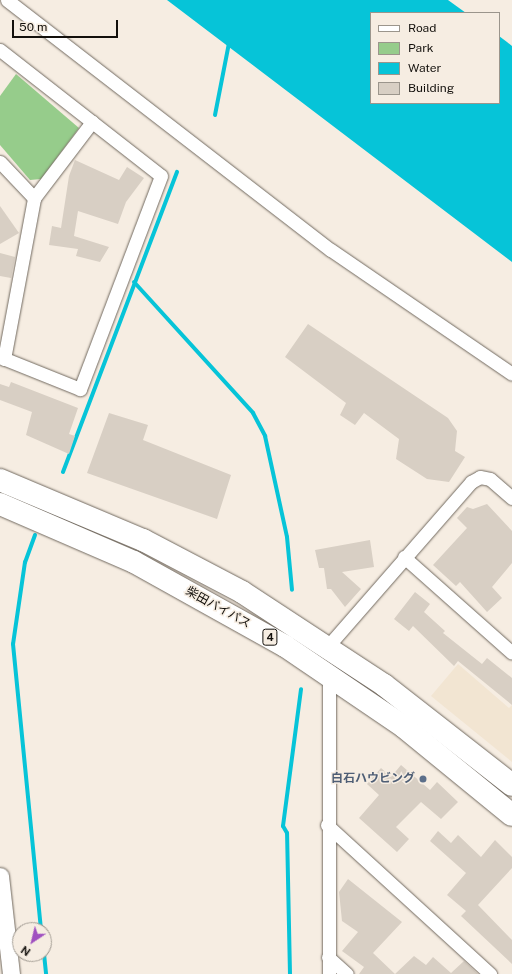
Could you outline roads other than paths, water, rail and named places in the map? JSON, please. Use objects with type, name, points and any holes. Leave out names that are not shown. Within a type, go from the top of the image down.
[{"type":"highway","name":"柴田バイパス","points":[[0,480],[150,543],[242,592],[328,646],[409,703],[512,785]]},
{"type":"highway","name":"柴田バイパス","points":[[0,504],[134,562],[211,603],[329,674],[404,728],[512,815]]},
{"type":"street","points":[[7,0],[325,245],[512,374]]},
{"type":"street","points":[[0,50],[92,122],[161,176],[126,276],[80,389],[2,358],[34,198],[92,122]]},
{"type":"street","points":[[0,162],[34,198]]},
{"type":"street","points":[[328,646],[404,557],[480,477],[490,479],[512,498]]},
{"type":"street","points":[[404,557],[512,653]]},
{"type":"street","points":[[329,674],[327,824],[329,974]]},
{"type":"street","points":[[327,824],[490,974]]},
{"type":"street","points":[[0,876],[11,974]]},
{"type":"street","points":[[328,957],[347,974]]},
{"type":"water","points":[[167,0],[448,0],[465,12],[370,12],[370,104],[500,104],[500,37],[507,42],[512,46],[512,262]]},
{"type":"waterway","points":[[215,115],[229,43]]},
{"type":"waterway","points":[[63,472],[177,172]]},
{"type":"waterway","points":[[134,282],[253,413],[265,436],[287,537],[292,590]]},
{"type":"waterway","points":[[35,535],[25,562],[13,644],[40,922]]},
{"type":"waterway","points":[[290,974],[287,833],[283,826],[301,689]]},
{"type":"waterway","points":[[45,962],[46,974]]},
{"type":"place","name":"白石ハウビング","points":[[423,779]]}]
